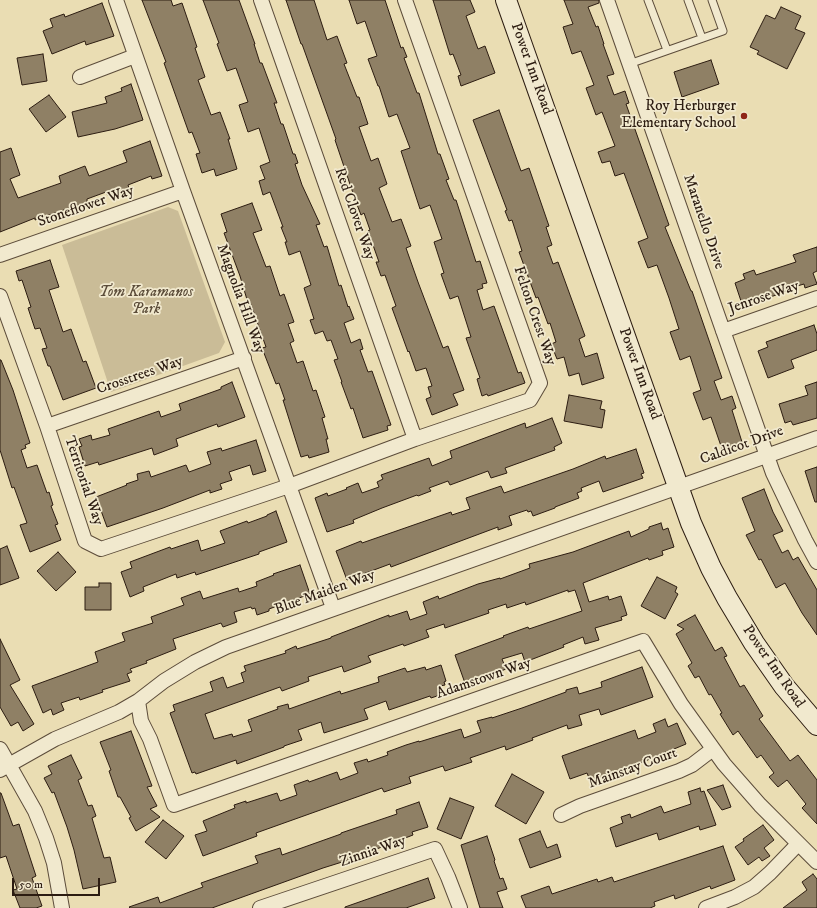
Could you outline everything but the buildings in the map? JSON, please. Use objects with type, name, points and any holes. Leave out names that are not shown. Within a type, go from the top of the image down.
[{"type":"main road","name":"Power Inn Road","points":[[506,0],[691,523],[711,568],[754,643],[784,686],[817,725]]},
{"type":"street","name":"Magnolia Hill Way","points":[[116,0],[333,608]]},
{"type":"street","name":"Red Clover Way","points":[[261,0],[415,439]]},
{"type":"street","name":"Felton Crest Way","points":[[289,486],[415,439],[530,400],[540,383],[405,0]]},
{"type":"street","name":"Maranello Drive","points":[[607,0],[767,456],[804,540],[817,562]]},
{"type":"street","points":[[80,77],[135,56]]},
{"type":"street","name":"Stoneflower Way","points":[[0,255],[183,191]]},
{"type":"street","name":"Territorial Way","points":[[0,296],[47,426],[85,541],[101,549],[289,486]]},
{"type":"street","name":"Jenrose Way","points":[[723,331],[817,298]]},
{"type":"street","name":"Crosstrees Way","points":[[47,426],[244,358]]},
{"type":"street","name":"Caldicot Drive","points":[[679,487],[817,438]]},
{"type":"street","name":"Blue Maiden Way","points":[[4,767],[55,739],[119,712],[138,701],[164,681],[195,662],[226,647],[679,487]]},
{"type":"street","name":"Adamstown Way","points":[[138,701],[141,722],[150,738],[174,805],[643,641],[681,704],[713,749],[760,805],[817,862]]},
{"type":"street","points":[[0,749],[4,767],[35,811],[46,838],[54,863],[62,908]]},
{"type":"street","name":"Mainstay Court","points":[[561,815],[580,806],[680,771],[692,765],[713,749]]},
{"type":"street","points":[[706,908],[735,897],[754,887],[770,874],[798,844]]},
{"type":"street","name":"Zinnia Way","points":[[260,908],[435,849],[460,908]]},
{"type":"lane","points":[[648,0],[667,50]]},
{"type":"lane","points":[[688,0],[702,38]]},
{"type":"lane","points":[[629,64],[723,31],[712,0]]},
{"type":"green space","name":"Tom Karamanos Park","points":[[168,207],[178,211],[225,342],[219,353],[111,392],[62,245]]},
{"type":"place","name":"Roy Herburger Elementary School","points":[[744,116]]}]
